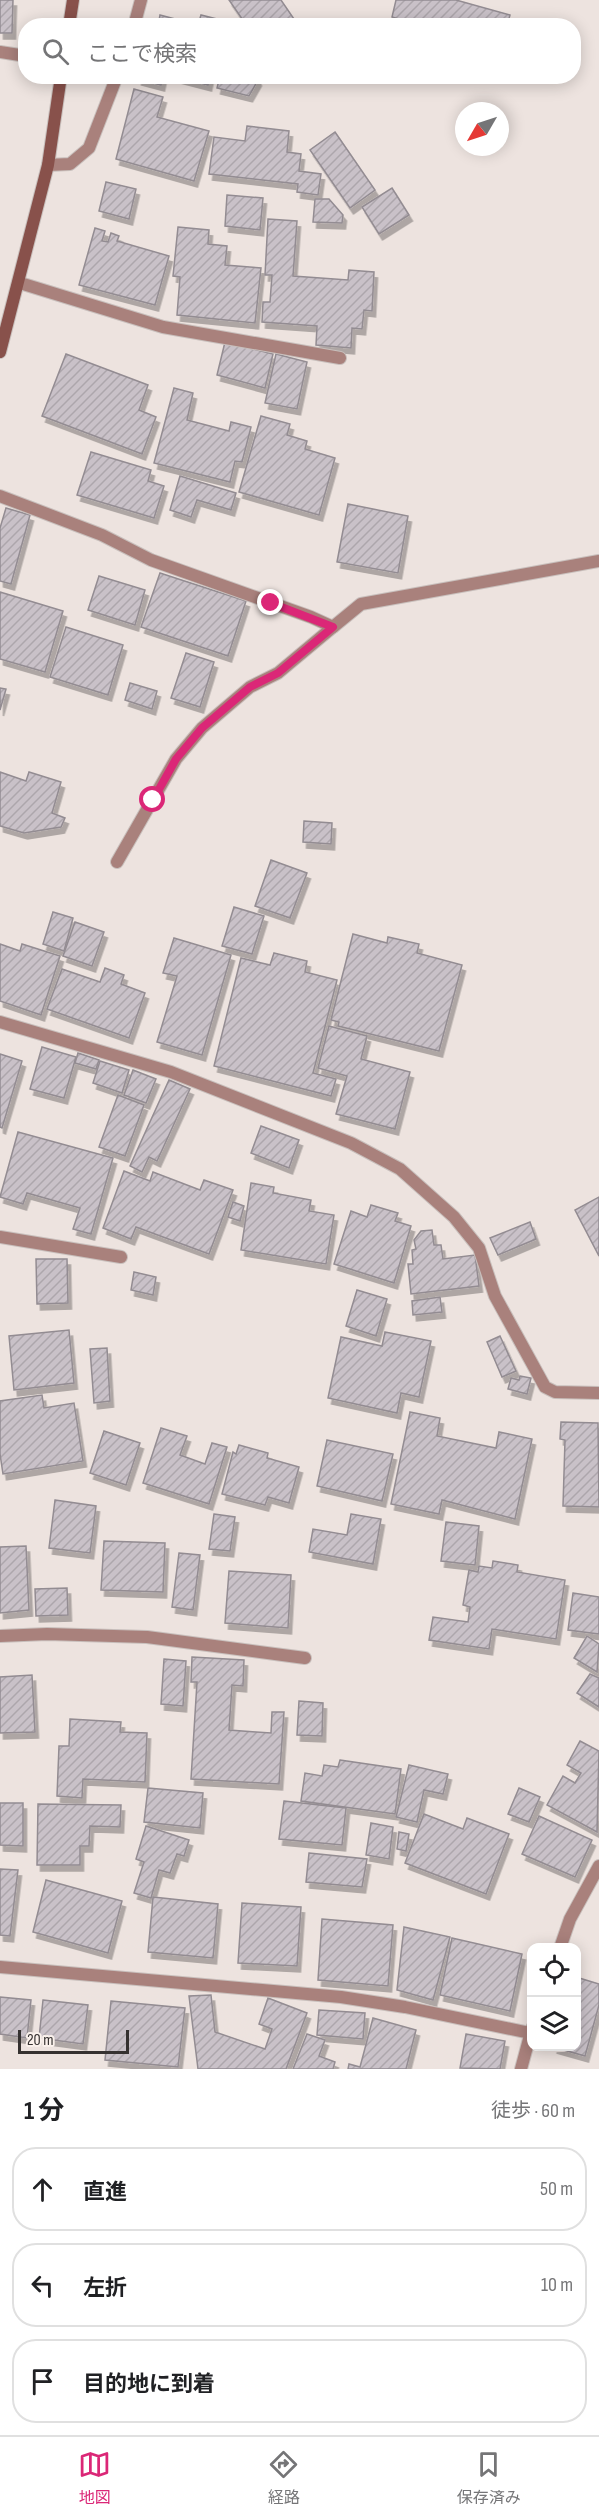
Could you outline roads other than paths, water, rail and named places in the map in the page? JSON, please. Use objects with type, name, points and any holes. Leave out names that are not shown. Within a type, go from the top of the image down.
[{"type":"main road","points":[[70,18],[73,0]]},
{"type":"main road","points":[[0,352],[20,283],[48,165],[60,84]]},
{"type":"street","points":[[136,18],[141,0]]},
{"type":"street","points":[[0,52],[18,55]]},
{"type":"street","points":[[48,165],[70,164],[89,148],[111,84]]},
{"type":"street","points":[[20,283],[163,327],[340,358]]},
{"type":"street","points":[[0,496],[102,535],[152,560],[333,627]]},
{"type":"street","points":[[117,862],[176,759],[202,728],[250,687],[278,673],[361,604],[599,561]]},
{"type":"street","points":[[0,1022],[171,1072],[351,1143],[400,1169],[454,1216],[479,1248],[495,1296],[545,1386],[555,1392],[599,1393]]},
{"type":"street","points":[[0,1237],[121,1257]]},
{"type":"street","points":[[0,1636],[47,1634],[147,1637],[305,1658]]},
{"type":"street","points":[[561,1943],[570,1919],[599,1866]]},
{"type":"street","points":[[0,1967],[341,1997],[527,2029]]},
{"type":"street","points":[[521,2069],[527,2046]]}]
